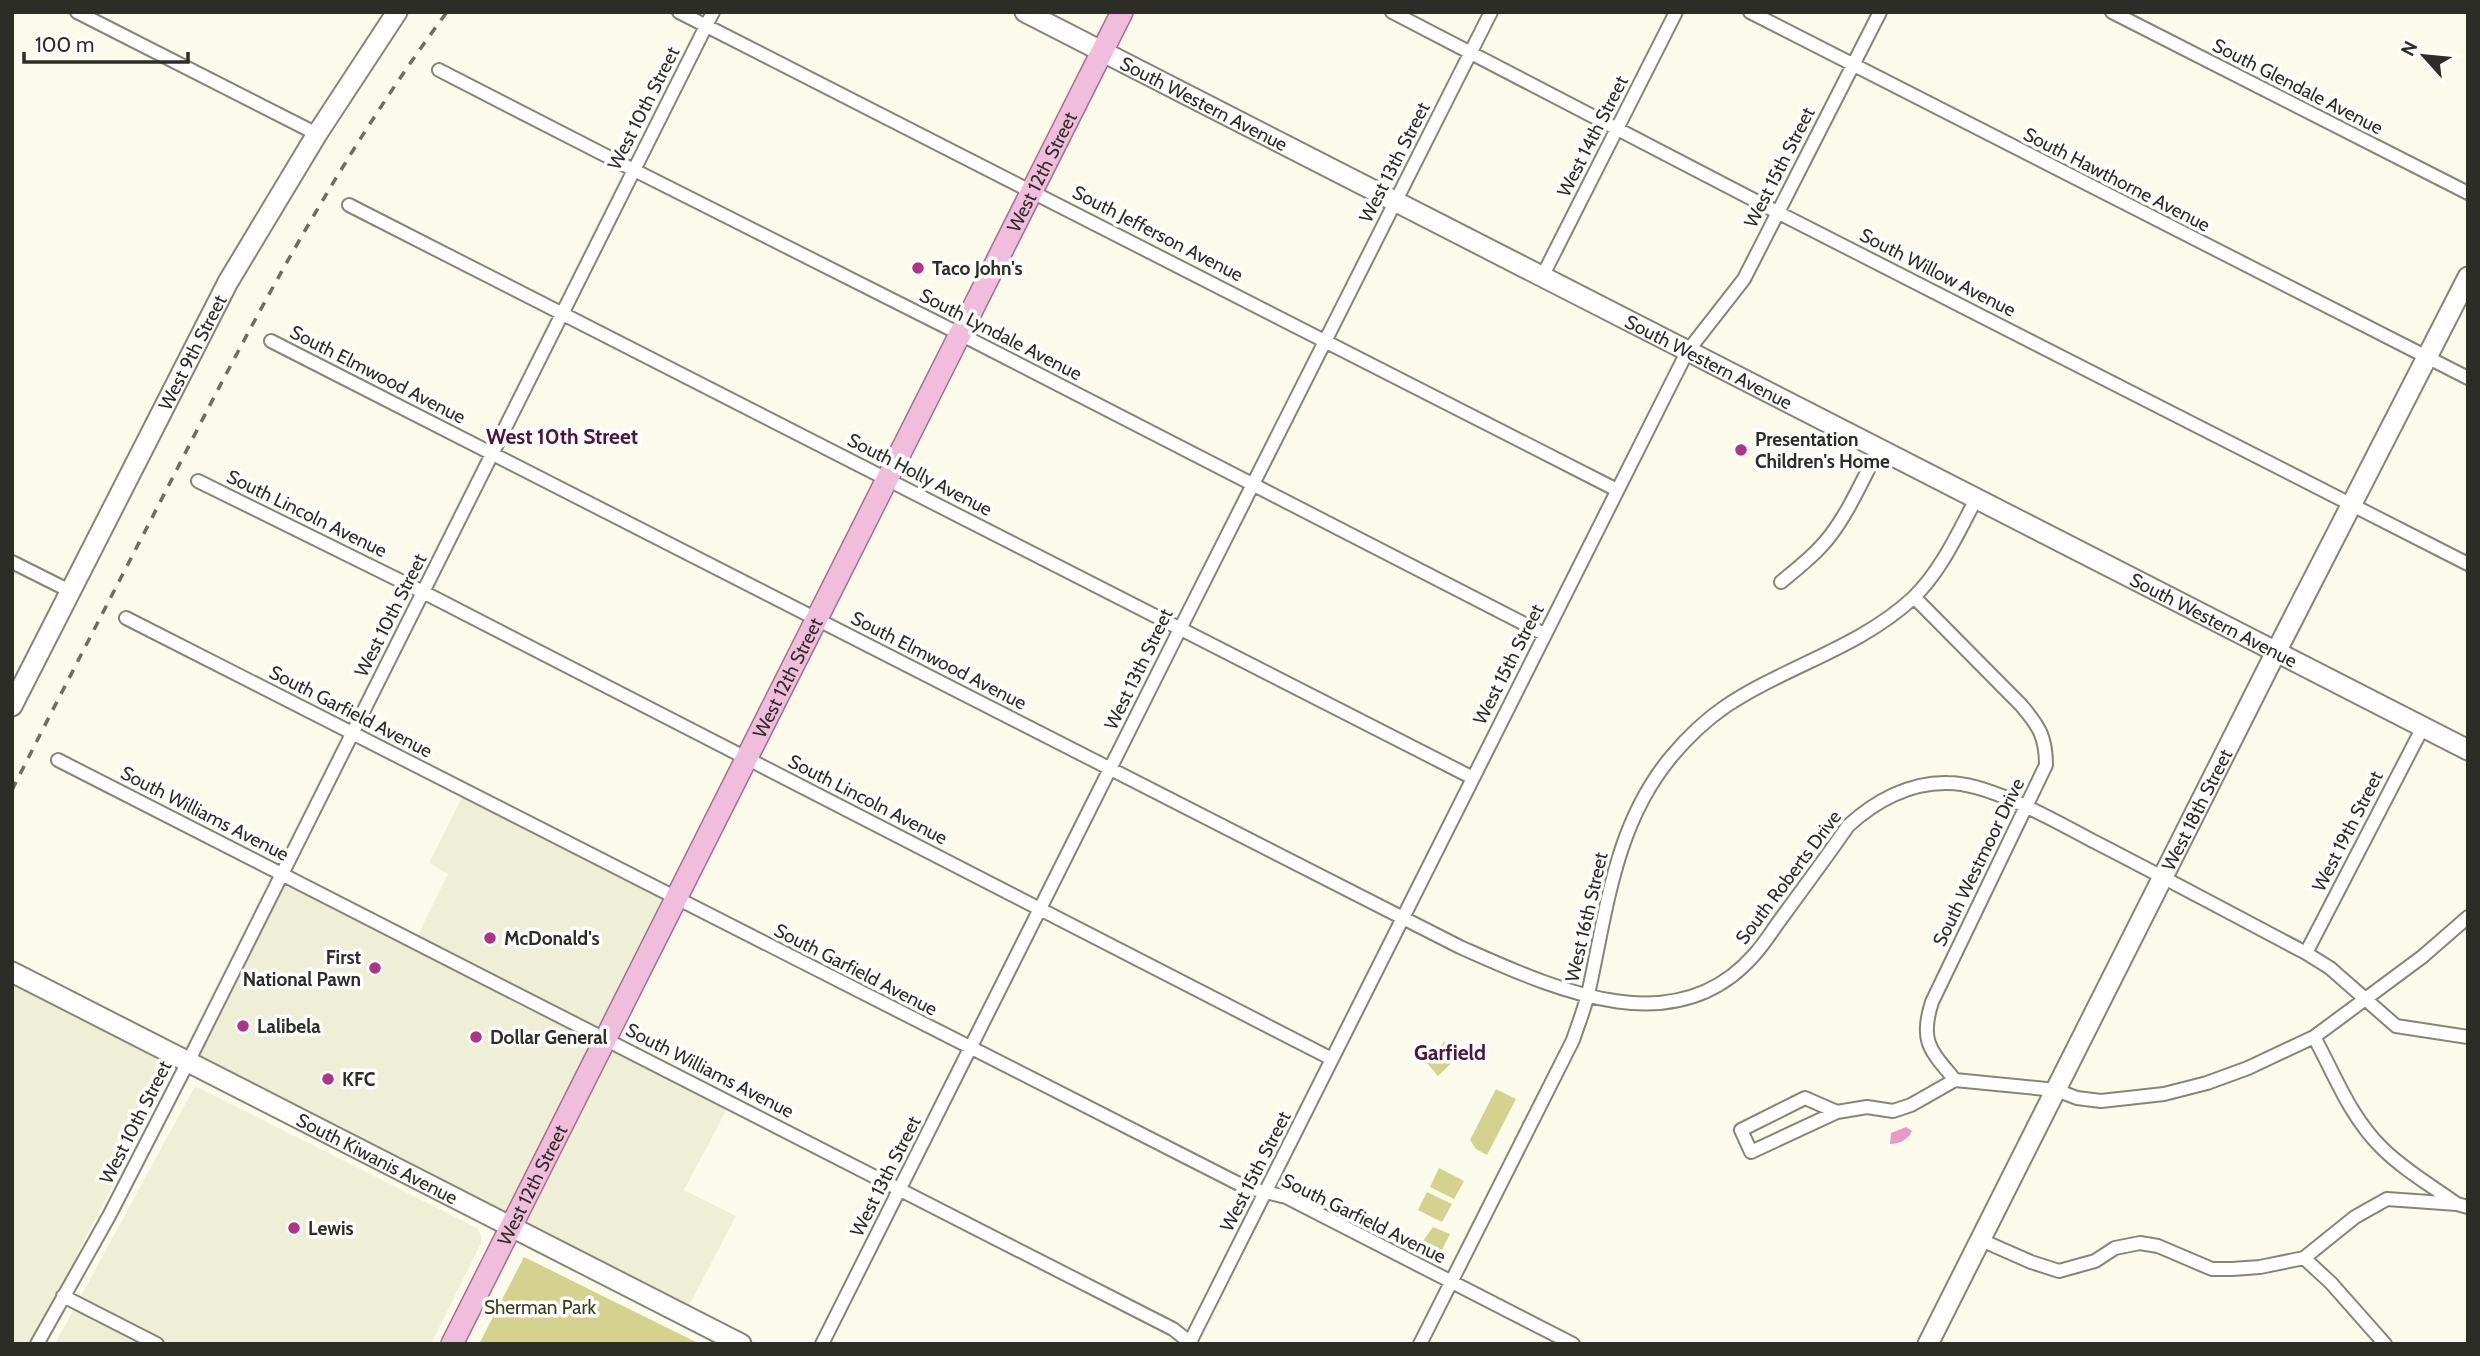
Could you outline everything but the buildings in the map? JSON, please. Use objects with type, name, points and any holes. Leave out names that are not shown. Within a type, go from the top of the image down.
[{"type":"main road","name":"West 12th Street","points":[[452,1344],[1122,12]]},
{"type":"street","points":[[77,12],[317,134]]},
{"type":"street","name":"West 9th Street","points":[[12,706],[228,282],[317,134],[397,12]]},
{"type":"street","name":"South Jefferson Avenue","points":[[679,12],[1617,490]]},
{"type":"street","name":"West 10th Street","points":[[37,1344],[109,1216],[189,1060],[713,12]]},
{"type":"street","name":"South Western Avenue","points":[[1025,12],[2468,750]]},
{"type":"street","name":"South Willow Avenue","points":[[1392,12],[1777,212],[2468,564]]},
{"type":"street","name":"West 13th Street","points":[[822,1344],[1491,12]]},
{"type":"street","name":"West 14th Street","points":[[1542,277],[1676,12]]},
{"type":"street","name":"South Hawthorne Avenue","points":[[1750,12],[2468,378]]},
{"type":"street","name":"West 15th Street","points":[[1191,1343],[1687,352],[1744,279],[1880,12]]},
{"type":"street","name":"South Glendale Avenue","points":[[2112,12],[2134,17],[2468,193]]},
{"type":"street","name":"South Lyndale Avenue","points":[[439,70],[1544,634]]},
{"type":"street","name":"South Holly Avenue","points":[[349,205],[1473,778]]},
{"type":"street","name":"West 18th Street","points":[[1928,1344],[2468,277]]},
{"type":"street","name":"South Elmwood Avenue","points":[[271,341],[1403,918]]},
{"type":"street","points":[[1781,582],[1829,537],[1879,449]]},
{"type":"street","name":"South Lincoln Avenue","points":[[198,481],[423,592],[1332,1059]]},
{"type":"street","name":"West 16th Street","points":[[1420,1344],[1573,1040],[1587,997],[1612,874],[1625,836],[1651,784],[1672,756],[1724,707],[1844,646],[1914,597],[1951,547],[1976,499]]},
{"type":"street","points":[[12,562],[70,591]]},
{"type":"street","name":"South Westmoor Drive","points":[[1914,597],[2035,721],[2046,744],[2046,765],[1932,1002],[1927,1018],[1926,1034],[1933,1054],[1955,1080]]},
{"type":"street","name":"South Garfield Avenue","points":[[126,618],[1245,1187],[1286,1197],[1573,1344]]},
{"type":"street","name":"West 19th Street","points":[[2306,953],[2423,727]]},
{"type":"street","name":"South Williams Avenue","points":[[58,760],[901,1188],[1173,1329],[1191,1343]]},
{"type":"street","name":"South Roberts Drive","points":[[1403,918],[1521,974],[1587,997],[1651,1005],[1700,995],[1729,977],[1754,956],[1849,826],[1863,812],[1889,797],[1923,786],[1948,783],[1967,785],[2027,807],[2163,877]]},
{"type":"street","points":[[2163,877],[2330,968],[2396,1026],[2468,1037]]},
{"type":"street","points":[[1837,1112],[1805,1098],[1741,1130],[1751,1152],[1837,1112],[1867,1107],[1893,1111],[1911,1105],[1955,1080],[2056,1090],[2077,1098],[2101,1101],[2164,1094],[2227,1075],[2314,1037],[2422,957],[2468,916]]},
{"type":"street","name":"South Kiwanis Avenue","points":[[12,972],[741,1344]]},
{"type":"street","points":[[2314,1037],[2334,1080],[2364,1127],[2397,1161],[2462,1205]]},
{"type":"street","points":[[1981,1240],[2059,1271],[2095,1261],[2116,1248],[2140,1244],[2158,1246],[2212,1269],[2260,1267],[2304,1258],[2355,1217],[2387,1199],[2462,1205]]},
{"type":"street","points":[[2304,1258],[2332,1283],[2385,1344]]},
{"type":"street","points":[[63,1296],[157,1344]]},
{"type":"shaded area","points":[[463,795],[666,899],[601,1030],[417,937],[448,874],[429,863]]},
{"type":"shaded area","points":[[286,882],[595,1040],[505,1214],[199,1057]]},
{"type":"shaded area","points":[[12,985],[175,1067],[77,1254],[92,1262],[47,1344],[12,1344]]},
{"type":"shaded area","points":[[609,1047],[728,1107],[684,1190],[736,1216],[685,1313],[523,1222]]},
{"type":"shaded area","points":[[195,1086],[477,1228],[481,1243],[431,1344],[55,1344]]},
{"type":"shaded area","points":[[1906,1127],[1912,1131],[1908,1137],[1890,1144],[1891,1133]]},
{"type":"green space","points":[[1445,1041],[1457,1058],[1438,1076],[1426,1062]]},
{"type":"green space","points":[[1496,1089],[1516,1099],[1487,1155],[1476,1149],[1470,1140]]},
{"type":"green space","points":[[1439,1168],[1464,1181],[1454,1199],[1430,1187]]},
{"type":"green space","points":[[1427,1192],[1452,1204],[1442,1222],[1418,1210]]},
{"type":"green space","points":[[1433,1227],[1450,1234],[1442,1250],[1423,1241]]},
{"type":"green space","name":"Sherman Park","points":[[524,1257],[700,1344],[479,1344]]},
{"type":"railway","points":[[12,790],[268,297],[335,180],[447,12]]},
{"type":"place","name":"Taco John's","points":[[918,268]]},
{"type":"place","name":"Presentation Children's Home","points":[[1741,450]]},
{"type":"place","name":"McDonald's","points":[[490,938]]},
{"type":"place","name":"First National Pawn","points":[[375,968]]},
{"type":"place","name":"Lalibela","points":[[243,1026]]},
{"type":"place","name":"Dollar General","points":[[476,1037]]},
{"type":"place","name":"KFC","points":[[328,1079]]},
{"type":"place","name":"Lewis","points":[[294,1228]]},
{"type":"district","name":"West 10th Street","points":[[562,437]]},
{"type":"district","name":"Garfield","points":[[1450,1053]]}]
